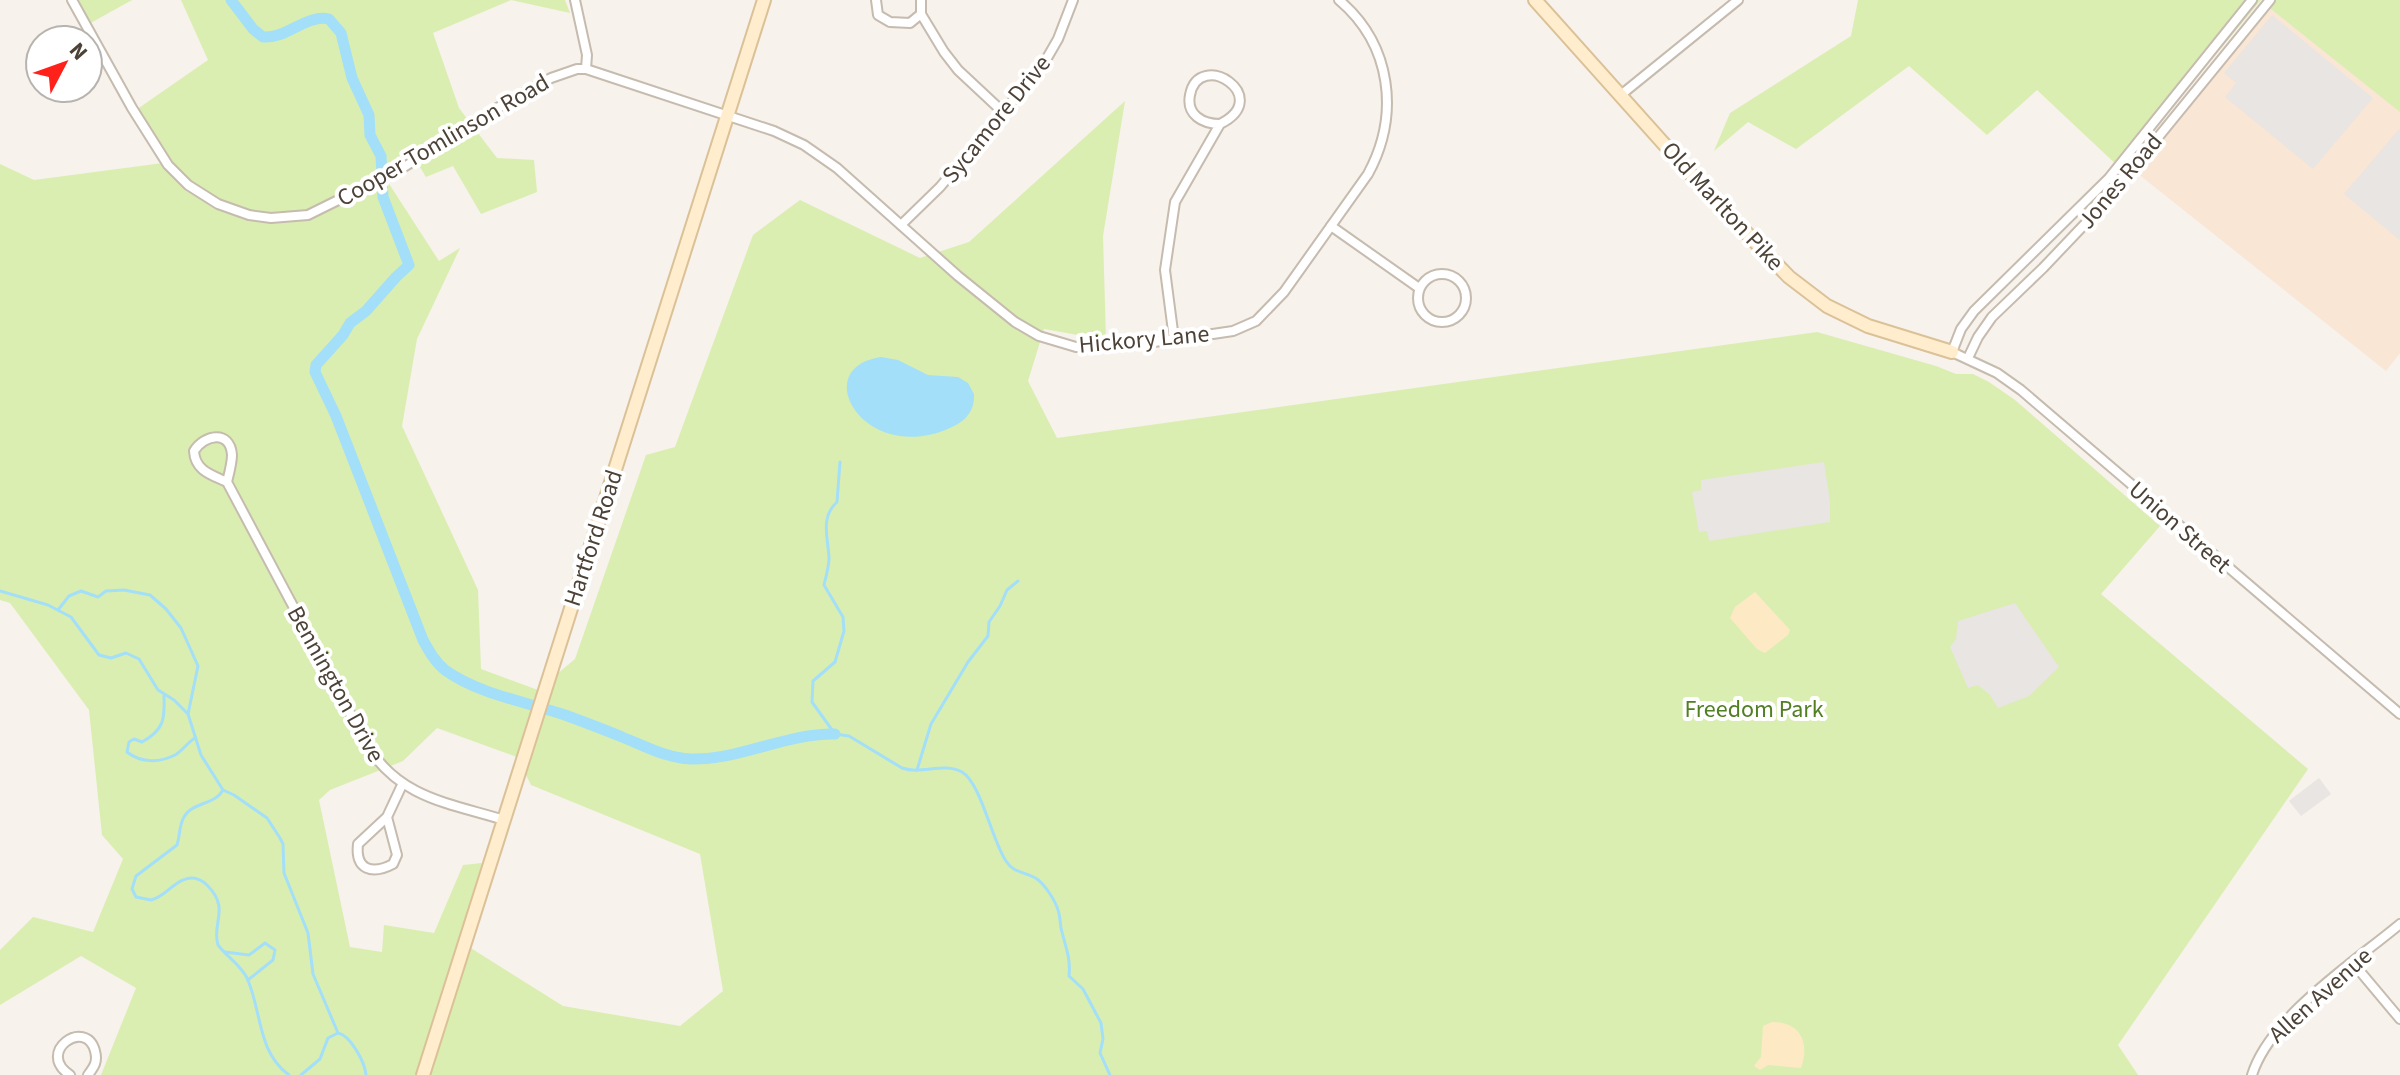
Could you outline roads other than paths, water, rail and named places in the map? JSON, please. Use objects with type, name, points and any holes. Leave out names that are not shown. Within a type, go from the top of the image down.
[{"type":"street","name":"Cooper Tomlinson Road","points":[[72,0],[132,108],[168,165],[188,185],[218,204],[249,215],[271,218],[308,215],[401,169],[490,112],[551,78],[586,69]]},
{"type":"street","points":[[575,0],[587,55],[586,69],[727,117]]},
{"type":"street","name":"Hartford Road","points":[[423,1075],[764,0]]},
{"type":"street","points":[[876,0],[878,15],[890,22],[910,23],[921,14]]},
{"type":"street","points":[[921,0],[921,14],[951,62],[1004,113]]},
{"type":"street","name":"Sycamore Drive","points":[[901,225],[931,197],[1004,113],[1051,52],[1073,0]]},
{"type":"street","name":"Hickory Lane","points":[[727,117],[786,136],[814,152],[1004,314],[1039,336],[1063,345],[1089,347],[1233,331],[1256,321],[1276,303],[1374,164],[1389,103],[1386,77],[1378,51],[1364,27],[1339,0]]},
{"type":"street","name":"Old Marlton Pike","points":[[1535,0],[1706,191],[1807,293],[1868,326],[1952,352]]},
{"type":"street","points":[[1622,94],[1738,0]]},
{"type":"street","name":"Jones Road","points":[[1952,352],[1966,320],[2109,178],[2252,0]]},
{"type":"street","name":"Jones Road","points":[[1968,358],[1992,317],[2102,206],[2270,0]]},
{"type":"street","points":[[1174,339],[1165,270],[1175,202],[1220,124],[1231,119],[1238,109],[1240,97],[1235,86],[1226,78],[1215,75],[1203,78],[1194,86],[1190,97],[1191,109],[1198,119],[1208,124],[1220,124]]},
{"type":"street","points":[[1331,226],[1419,288]]},
{"type":"street","points":[[1442,274],[1455,278],[1464,288],[1466,302],[1461,315],[1449,322],[1435,322],[1423,315],[1417,302],[1419,288],[1428,278],[1442,274]]},
{"type":"street","name":"Union Street","points":[[1952,352],[1997,373],[2021,390],[2400,714]]},
{"type":"street","name":"Bennington Drive","points":[[227,482],[232,456],[230,445],[223,438],[204,438],[194,451],[194,459],[200,469],[227,482],[367,745],[384,769],[402,785],[430,797],[504,820]]},
{"type":"street","points":[[387,817],[397,855],[393,864],[381,870],[372,870],[363,865],[356,855],[358,844],[387,817],[402,785]]},
{"type":"street","name":"Allen Avenue","points":[[2252,1075],[2261,1051],[2276,1030],[2400,924]]},
{"type":"street","points":[[2353,963],[2400,1019]]},
{"type":"street","points":[[70,1075],[59,1063],[58,1053],[61,1045],[76,1037],[92,1044],[96,1053],[96,1064],[88,1075]]},
{"type":"water","points":[[881,357],[898,360],[928,375],[958,377],[968,383],[974,394],[969,414],[952,427],[921,436],[894,435],[872,426],[856,412],[848,395],[848,378],[859,365]]},
{"type":"waterway","points":[[231,0],[263,37],[272,37],[312,20],[329,19],[341,33],[352,78],[369,115],[370,135],[381,156],[383,197],[409,265],[366,311],[350,323],[316,365],[315,372],[336,416],[423,640],[435,660],[458,678],[487,691],[565,715],[682,758],[710,758],[799,738],[835,734]]},
{"type":"waterway","points":[[840,462],[837,502],[827,521],[829,561],[824,585],[843,617],[844,631],[835,662],[813,681],[812,702],[835,734],[849,736],[902,768],[955,769],[969,778],[1006,861],[1016,870],[1037,879],[1055,902],[1068,957],[1069,976],[1083,989],[1101,1023],[1103,1039],[1100,1053],[1110,1075]]},
{"type":"waterway","points":[[917,770],[931,724],[968,662],[988,636],[989,622],[1007,590],[1018,581]]},
{"type":"waterway","points":[[58,610],[69,596],[81,591],[98,597],[106,591],[124,590],[150,595],[181,628],[198,666],[188,714]]},
{"type":"waterway","points":[[0,591],[48,605],[71,617],[99,655],[111,658],[126,653],[139,659],[158,690],[188,714],[201,755],[223,790],[267,818],[283,844],[284,873],[308,933],[313,974],[338,1033],[356,1050],[366,1075]]},
{"type":"waterway","points":[[164,696],[159,728],[142,742],[134,739],[129,742],[127,752],[150,761],[169,758],[195,738]]},
{"type":"waterway","points":[[223,790],[215,798],[188,812],[181,823],[177,845],[136,876],[132,889],[136,897],[151,900],[186,879],[196,878],[207,885],[218,901],[218,945],[247,978],[271,1055],[289,1075]]},
{"type":"waterway","points":[[225,952],[249,955],[265,943],[275,950],[273,960],[248,980]]},
{"type":"waterway","points":[[301,1075],[320,1059],[328,1038],[338,1033]]},
{"type":"park label","name":"Freedom Park","points":[[1754,709]]}]
